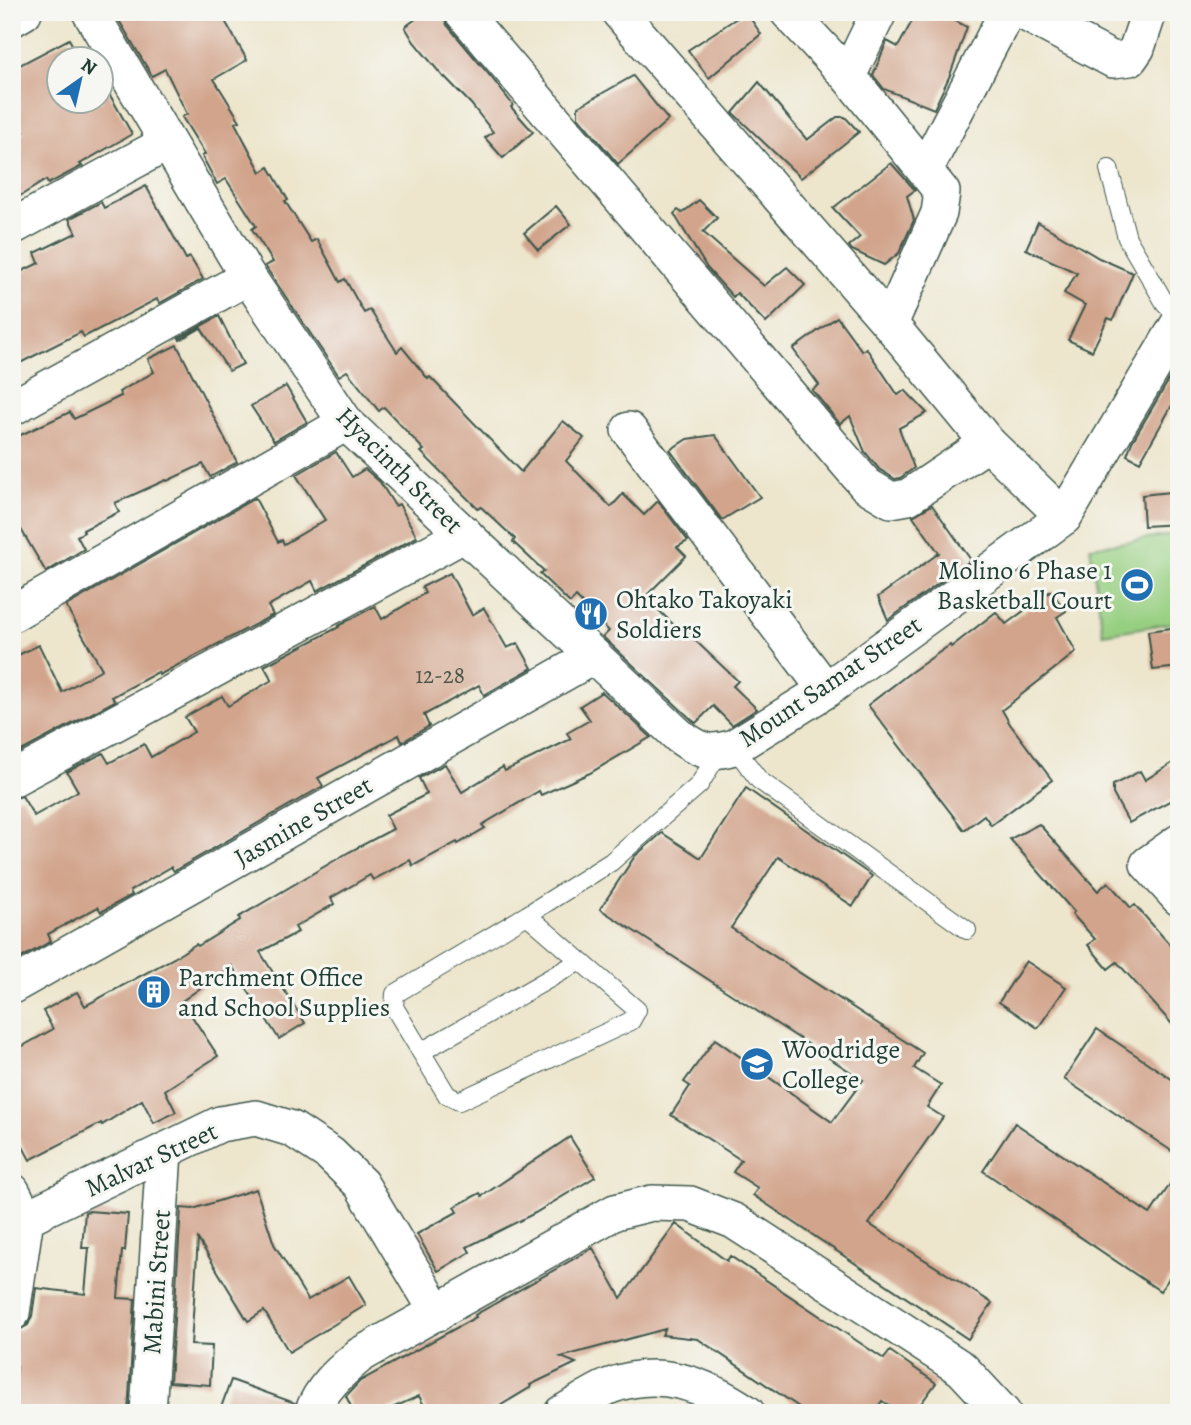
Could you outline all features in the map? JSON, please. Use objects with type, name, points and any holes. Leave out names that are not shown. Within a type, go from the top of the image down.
[{"type":"street","points":[[12,19],[24,12]]},
{"type":"street","name":"Hyacinth Street","points":[[90,12],[248,277],[346,423],[679,736],[699,750],[727,749]]},
{"type":"street","points":[[462,12],[866,485],[891,500],[908,497],[988,443]]},
{"type":"street","points":[[619,12],[890,324],[988,443],[1064,517]]},
{"type":"street","points":[[788,12],[848,76],[942,192],[939,213],[890,324]]},
{"type":"street","points":[[848,76],[878,12]]},
{"type":"street","points":[[925,170],[1007,12]]},
{"type":"street","points":[[1023,12],[1113,60],[1130,58],[1137,48],[1149,12]]},
{"type":"street","points":[[12,227],[167,143]]},
{"type":"street","points":[[12,408],[248,277]]},
{"type":"street","name":"Mount Samat Street","points":[[727,749],[826,690],[1064,517],[1135,393],[1179,323]]},
{"type":"street","points":[[12,614],[346,423]]},
{"type":"street","points":[[629,430],[826,690]]},
{"type":"street","points":[[12,779],[465,534]]},
{"type":"street","name":"Jasmine Street","points":[[12,986],[594,656]]},
{"type":"street","points":[[1179,842],[1148,864],[1179,898]]},
{"type":"street","name":"Malvar Street","points":[[19,1205],[164,1151],[220,1124],[256,1118],[292,1129],[330,1154],[361,1184],[438,1313]]},
{"type":"street","name":"Mabini Street","points":[[148,1413],[164,1151]]},
{"type":"street","points":[[312,1413],[320,1394],[337,1374],[360,1355],[615,1212],[652,1203],[690,1204],[734,1221],[962,1369],[1003,1413]]},
{"type":"street","points":[[12,1313],[19,1205]]},
{"type":"street","points":[[562,1413],[609,1386],[649,1376],[691,1382],[747,1413]]},
{"type":"lane","points":[[1109,169],[1127,238],[1158,292],[1179,317]]},
{"type":"lane","points":[[527,915],[637,1010],[631,1021],[459,1101],[447,1096],[394,1007],[395,993],[611,862],[699,785],[727,749],[759,780],[967,930]]},
{"type":"lane","points":[[421,1052],[580,961]]},
{"type":"green space","name":"Molino 6 Phase 1 Basketball Court","points":[[1179,534],[1179,622],[1103,634],[1090,547]]},
{"type":"building","points":[[114,12],[220,12],[247,60],[214,79],[240,121],[235,123],[261,172],[269,167],[288,200],[285,201],[311,242],[317,239],[340,282],[345,279],[364,313],[370,310],[397,352],[402,347],[428,379],[430,377],[521,472],[563,421],[584,438],[566,461],[611,507],[623,494],[644,515],[658,501],[688,541],[677,547],[686,556],[645,597],[738,681],[733,686],[757,709],[732,725],[713,706],[696,723],[692,720],[603,637],[609,631],[576,597],[570,603],[540,574],[544,571],[513,542],[515,539],[481,507],[478,509],[421,452],[424,450],[384,407],[379,411],[347,371],[339,376],[265,266],[273,262],[252,229],[256,226],[226,179],[217,184],[202,156],[205,154],[182,117],[187,114],[165,69],[152,76]]},
{"type":"building","points":[[425,12],[442,12],[447,25],[533,132],[503,158],[485,138],[493,132],[471,104],[444,78],[405,27]]},
{"type":"building","points":[[746,12],[761,34],[709,78],[688,50]]},
{"type":"building","points":[[917,12],[939,12],[967,27],[950,75],[934,109],[884,89],[873,75],[887,41],[898,47]]},
{"type":"building","points":[[69,39],[73,46],[56,46]]},
{"type":"building","points":[[46,51],[46,116],[116,116],[116,106],[132,134],[80,164],[82,166],[48,184],[46,180],[12,201],[12,139],[24,132],[12,111],[12,69]]},
{"type":"building","points":[[633,76],[668,120],[618,164],[578,117],[578,107]]},
{"type":"building","points":[[759,82],[807,140],[837,117],[845,117],[859,132],[801,178],[733,113]]},
{"type":"building","points":[[891,163],[915,190],[907,196],[914,220],[899,253],[884,265],[852,250],[849,246],[860,237],[833,208]]},
{"type":"building","points":[[146,186],[186,259],[190,257],[203,279],[160,303],[157,299],[84,337],[81,332],[12,367],[12,328],[20,324],[12,308],[12,276],[39,263],[35,253],[76,233],[69,219],[101,202],[104,208]]},
{"type":"building","points":[[699,200],[717,218],[703,232],[764,286],[787,267],[805,285],[766,323],[737,293],[733,297],[707,268],[674,214],[678,210],[682,213]]},
{"type":"building","points":[[556,206],[571,224],[538,250],[524,233]]},
{"type":"building","points":[[1038,222],[1099,258],[1133,273],[1113,320],[1108,318],[1092,351],[1068,340],[1085,305],[1064,293],[1077,273],[1026,249]]},
{"type":"building","points":[[219,316],[243,364],[229,371],[201,328],[180,340],[179,338]]},
{"type":"building","points":[[837,317],[862,351],[866,348],[898,395],[905,390],[927,413],[899,428],[914,468],[900,478],[895,479],[879,469],[865,452],[850,416],[840,424],[812,390],[819,385],[793,349]]},
{"type":"building","points":[[177,345],[237,462],[210,477],[203,464],[115,503],[119,512],[83,530],[84,532],[77,536],[84,549],[46,572],[12,514],[12,439],[70,412],[74,419],[121,396],[119,392],[154,372],[148,359]]},
{"type":"building","points":[[1179,363],[1179,393],[1140,462],[1127,455],[1132,442]]},
{"type":"building","points":[[286,386],[307,422],[274,441],[251,406]]},
{"type":"building","points":[[715,435],[760,497],[722,520],[670,450],[687,439]]},
{"type":"building","points":[[336,452],[352,477],[365,469],[380,482],[395,506],[399,504],[417,537],[317,591],[312,581],[268,606],[273,615],[159,675],[158,672],[112,697],[115,701],[12,756],[12,658],[39,645],[62,692],[102,669],[66,606],[255,498],[278,542],[282,540],[284,544],[325,520],[296,475]]},
{"type":"building","points":[[1179,491],[1179,524],[1144,526],[1142,495]]},
{"type":"building","points":[[932,505],[971,560],[888,620],[878,597],[939,553],[913,516]]},
{"type":"building","points":[[450,573],[472,615],[484,608],[507,648],[518,643],[532,668],[484,695],[479,685],[424,715],[429,726],[402,742],[399,735],[318,778],[323,786],[174,871],[171,867],[130,891],[132,895],[101,912],[98,907],[48,934],[51,941],[19,959],[12,945],[12,799],[22,796],[34,816],[78,791],[67,772],[103,753],[109,763],[144,744],[151,757],[194,732],[185,717],[222,696],[228,706],[272,680],[264,666],[375,606],[382,619],[425,593],[422,587]]},
{"type":"building","points":[[1051,591],[1066,611],[1057,617],[1076,652],[1002,710],[1052,780],[991,825],[984,815],[964,830],[868,705],[996,612],[1006,624]]},
{"type":"building","points":[[1179,627],[1179,667],[1153,670],[1148,631]]},
{"type":"building","points":[[602,692],[651,737],[590,773],[541,795],[539,791],[482,825],[485,828],[458,844],[457,842],[413,866],[410,860],[373,880],[370,875],[331,898],[334,904],[295,927],[298,932],[260,952],[305,1023],[279,1039],[232,966],[182,1001],[218,1056],[165,1090],[176,1112],[154,1123],[142,1100],[102,1125],[101,1123],[30,1160],[12,1126],[12,1052],[53,1029],[43,1011],[77,992],[85,1006],[196,944],[198,946],[240,920],[239,917],[393,829],[386,815],[427,794],[419,778],[445,764],[462,792],[503,767],[505,771],[571,739],[567,733],[590,720],[580,706]]},
{"type":"building","points":[[1179,759],[1179,796],[1129,823],[1113,794],[1113,785],[1140,771],[1145,780]]},
{"type":"building","points":[[746,788],[872,876],[853,906],[778,857],[731,928],[923,1053],[914,1068],[941,1085],[927,1107],[943,1117],[869,1224],[992,1303],[968,1339],[753,1195],[758,1188],[733,1172],[741,1160],[671,1115],[690,1086],[684,1082],[715,1039],[832,1122],[863,1080],[600,909],[635,856],[662,833],[701,858]]},
{"type":"building","points":[[1039,824],[1098,891],[1108,882],[1131,908],[1135,905],[1179,955],[1179,1032],[1117,962],[1108,969],[1088,945],[1095,939],[1010,839]]},
{"type":"building","points":[[1026,961],[1066,987],[1038,1028],[999,1002]]},
{"type":"building","points":[[1097,1029],[1179,1084],[1179,1156],[1064,1079]]},
{"type":"building","points":[[1015,1123],[1150,1214],[1179,1171],[1179,1264],[1160,1291],[983,1171]]},
{"type":"building","points":[[570,1137],[595,1177],[535,1213],[467,1247],[470,1252],[438,1271],[417,1234],[457,1212],[454,1207],[480,1193],[482,1196]]},
{"type":"building","points":[[256,1189],[274,1244],[308,1300],[349,1276],[366,1305],[289,1352],[264,1311],[248,1321],[198,1239],[191,1345],[212,1346],[210,1385],[170,1382],[181,1208],[193,1209]]},
{"type":"building","points":[[85,1212],[128,1214],[118,1298],[135,1299],[128,1413],[12,1413],[17,1367],[12,1366],[12,1338],[15,1332],[28,1325],[36,1288],[85,1294],[89,1248],[82,1248]]},
{"type":"building","points":[[676,1224],[727,1261],[730,1256],[884,1359],[890,1351],[936,1383],[914,1413],[900,1413],[882,1401],[874,1413],[808,1413],[698,1339],[662,1335],[665,1329],[561,1357],[576,1363],[530,1385],[531,1387],[488,1413],[428,1413],[419,1396],[381,1413],[354,1413],[346,1396],[360,1381],[593,1248],[621,1298]]},
{"type":"building","points":[[231,1380],[295,1403],[292,1413],[219,1413]]},
{"type":"place","name":"Molino 6 Phase 1 Basketball Court","points":[[1137,585]]},
{"type":"place","name":"Ohtako Takoyaki Soldiers","points":[[591,614]]},
{"type":"place","name":"Parchment Office and School Supplies","points":[[154,992]]},
{"type":"place","name":"Woodridge College","points":[[757,1064]]}]
